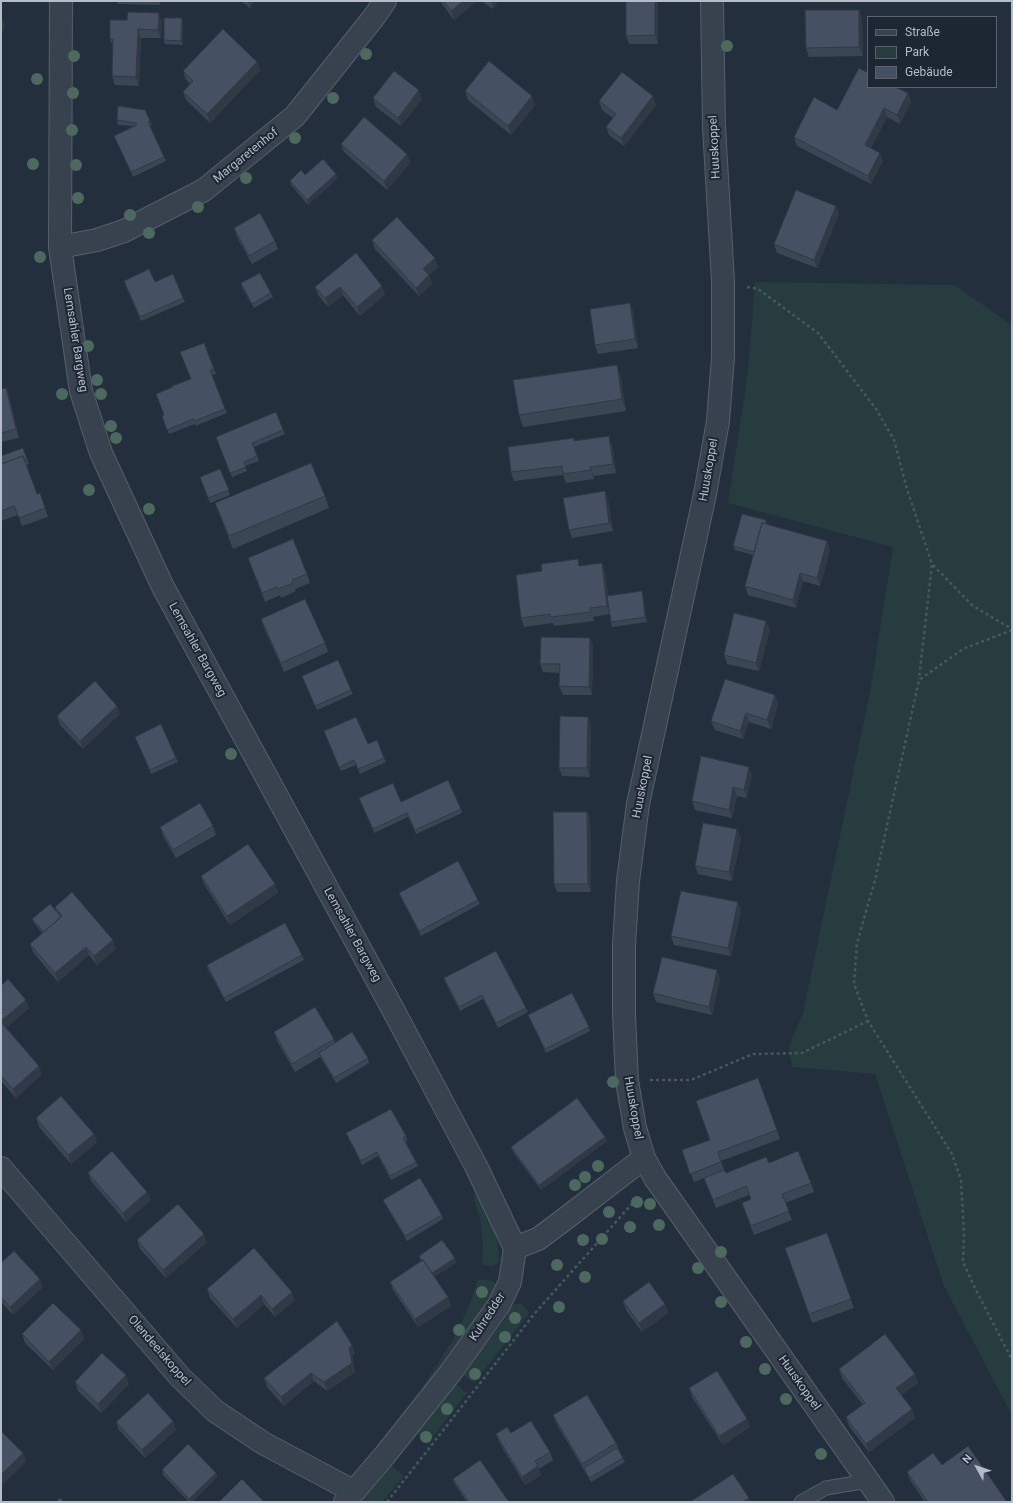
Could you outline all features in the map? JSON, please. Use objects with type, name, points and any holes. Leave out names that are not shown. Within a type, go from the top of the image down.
[{"type":"street","name":"Lemsahler Bargweg","points":[[61,1],[60,246],[81,391],[101,453],[163,587],[472,1159],[514,1248]]},
{"type":"street","name":"Margaretenhof","points":[[60,246],[97,240],[124,231],[204,190],[295,116],[385,1]]},
{"type":"street","name":"Huuskoppel","points":[[712,1],[714,127],[723,281],[723,357],[718,420],[705,494],[638,804],[628,881],[624,968],[624,1014],[627,1081],[635,1128],[644,1158],[656,1178],[883,1502]]},
{"type":"street","points":[[514,1248],[538,1239],[544,1235],[644,1158]]},
{"type":"street","name":"Olendeelskoppel","points":[[1,1168],[180,1377],[214,1411],[263,1444],[349,1497]]},
{"type":"street","name":"Kuhredder","points":[[349,1497],[451,1372],[499,1305],[510,1282],[514,1248]]},
{"type":"lane","points":[[801,1502],[826,1488],[868,1481]]},
{"type":"path","points":[[723,281],[758,289],[818,333],[876,409],[894,440],[907,489],[932,564],[919,680],[875,880],[857,943],[854,984],[868,1021],[952,1154],[961,1180],[963,1262],[1012,1360]]},
{"type":"path","points":[[932,564],[973,606],[1012,629]]},
{"type":"path","points":[[919,680],[963,649],[1012,629]]},
{"type":"path","points":[[627,1081],[691,1080],[753,1054],[802,1053],[868,1021]]},
{"type":"path","points":[[387,1502],[535,1312],[656,1178]]},
{"type":"green space","points":[[755,282],[954,285],[1012,325],[1012,1415],[944,1286],[875,1074],[792,1067],[789,1046],[803,1013],[870,692],[893,547],[728,503],[748,372]]},
{"type":"green space","points":[[477,1193],[492,1220],[498,1245],[499,1262],[492,1266],[482,1265],[483,1245],[481,1223],[473,1196]]},
{"type":"green space","points":[[478,1279],[492,1281],[498,1285],[493,1295],[459,1344],[425,1388],[423,1386],[453,1340],[470,1304]]},
{"type":"green space","points":[[513,1304],[522,1304],[529,1313],[474,1383],[462,1374],[505,1320]]},
{"type":"green space","points":[[455,1383],[467,1393],[428,1443],[415,1432]]},
{"type":"green space","points":[[392,1466],[404,1476],[382,1502],[357,1502],[385,1467]]},
{"type":"building","points":[[444,1],[463,1],[451,11]]},
{"type":"building","points":[[626,1],[655,1],[655,35],[626,36]]},
{"type":"building","points":[[805,10],[859,10],[859,47],[806,48]]},
{"type":"building","points":[[128,12],[159,13],[158,30],[138,29],[136,77],[112,76],[113,39],[110,39],[110,20],[127,20]]},
{"type":"building","points":[[164,18],[182,18],[181,41],[164,40]]},
{"type":"building","points":[[223,29],[257,62],[207,114],[183,92],[193,81],[183,71]]},
{"type":"building","points":[[489,61],[532,96],[508,126],[465,91]]},
{"type":"building","points":[[859,68],[867,72],[867,88],[897,88],[908,93],[897,115],[884,108],[865,145],[880,153],[868,176],[794,137],[814,97],[837,110]]},
{"type":"building","points":[[394,71],[419,90],[398,118],[373,98]]},
{"type":"building","points":[[622,72],[653,96],[621,138],[606,127],[616,114],[599,101]]},
{"type":"building","points":[[118,106],[145,110],[150,121],[148,122],[164,157],[131,172],[114,136],[137,125],[136,123],[117,120]]},
{"type":"building","points":[[364,117],[407,154],[384,181],[341,144]]},
{"type":"building","points":[[323,159],[336,174],[307,200],[290,181],[301,170],[305,175]]},
{"type":"building","points":[[796,190],[836,206],[814,260],[774,244]]},
{"type":"building","points":[[260,213],[275,241],[249,256],[234,228]]},
{"type":"building","points":[[397,217],[435,258],[423,269],[429,275],[416,288],[372,240]]},
{"type":"building","points":[[356,253],[382,286],[357,307],[340,287],[325,298],[315,287]]},
{"type":"building","points":[[149,269],[155,282],[173,274],[183,298],[140,317],[124,281]]},
{"type":"building","points":[[260,273],[271,293],[252,304],[241,283]]},
{"type":"building","points":[[630,303],[635,339],[595,345],[590,309]]},
{"type":"building","points":[[204,343],[214,369],[210,370],[225,409],[194,421],[193,419],[167,430],[162,416],[164,415],[156,394],[191,379],[180,352]]},
{"type":"building","points":[[617,365],[622,399],[519,415],[513,380]]},
{"type":"building","points":[[6,388],[16,429],[1,433],[1,389]]},
{"type":"building","points":[[276,412],[283,430],[252,443],[257,456],[244,462],[246,467],[230,473],[216,437]]},
{"type":"building","points":[[609,436],[613,464],[590,467],[591,470],[563,474],[562,466],[511,472],[508,447],[574,438],[574,441]]},
{"type":"building","points":[[23,448],[27,460],[25,461],[23,456],[1,464],[1,456]]},
{"type":"building","points":[[23,456],[37,494],[40,493],[45,508],[19,518],[14,506],[1,511],[1,464]]},
{"type":"building","points":[[311,463],[325,496],[229,536],[215,503]]},
{"type":"building","points":[[220,469],[229,490],[208,498],[200,477]]},
{"type":"building","points":[[605,491],[609,523],[569,530],[563,498]]},
{"type":"building","points":[[742,514],[766,520],[765,524],[762,523],[754,552],[733,546]]},
{"type":"building","points":[[762,523],[827,541],[817,578],[800,573],[793,600],[745,586]]},
{"type":"building","points":[[293,539],[307,574],[292,580],[293,583],[262,593],[248,558]]},
{"type":"building","points":[[578,559],[579,566],[602,563],[607,606],[590,608],[591,612],[551,617],[550,614],[521,618],[516,575],[542,571],[541,564]]},
{"type":"building","points":[[642,591],[645,617],[611,622],[607,596]]},
{"type":"building","points":[[305,599],[325,643],[281,663],[261,619]]},
{"type":"building","points":[[734,613],[766,621],[756,663],[724,655]]},
{"type":"building","points":[[541,637],[590,638],[589,687],[559,686],[560,664],[540,664]]},
{"type":"building","points":[[338,660],[351,690],[315,706],[302,676]]},
{"type":"building","points":[[725,679],[775,695],[767,720],[746,713],[740,731],[711,721]]},
{"type":"building","points":[[95,681],[117,706],[80,741],[57,716]]},
{"type":"building","points":[[560,716],[588,717],[587,768],[559,768]]},
{"type":"building","points":[[356,717],[368,744],[377,740],[384,758],[358,769],[354,760],[339,767],[324,731]]},
{"type":"building","points":[[161,724],[176,758],[150,770],[135,737]]},
{"type":"building","points":[[701,756],[749,767],[744,790],[733,787],[729,810],[692,801]]},
{"type":"building","points":[[448,780],[461,809],[415,830],[407,813],[373,829],[359,798],[393,783],[401,802]]},
{"type":"building","points":[[200,803],[213,826],[173,850],[160,827]]},
{"type":"building","points":[[553,812],[587,812],[588,884],[554,884]]},
{"type":"building","points":[[703,823],[737,829],[729,872],[695,866]]},
{"type":"building","points":[[248,844],[275,884],[227,916],[201,876]]},
{"type":"building","points":[[458,861],[478,900],[419,931],[399,893]]},
{"type":"building","points":[[681,891],[738,902],[728,948],[671,936]]},
{"type":"building","points":[[72,892],[113,940],[94,956],[86,947],[55,973],[30,944],[62,916],[55,907]]},
{"type":"building","points":[[50,904],[61,917],[44,932],[32,919]]},
{"type":"building","points":[[285,923],[302,955],[224,998],[207,965]]},
{"type":"building","points":[[496,951],[526,1008],[496,1023],[482,995],[459,1007],[444,978]]},
{"type":"building","points":[[662,957],[717,970],[709,1007],[653,993]]},
{"type":"building","points":[[8,979],[26,1000],[1,1021],[1,986]]},
{"type":"building","points":[[572,993],[589,1027],[545,1049],[528,1015]]},
{"type":"building","points":[[315,1007],[334,1039],[292,1064],[274,1032]]},
{"type":"building","points":[[1,1022],[39,1066],[13,1089],[1,1076]]},
{"type":"building","points":[[352,1032],[368,1058],[334,1078],[319,1053]]},
{"type":"building","points":[[758,1078],[777,1130],[718,1152],[721,1162],[690,1174],[682,1150],[710,1140],[696,1101]]},
{"type":"building","points":[[61,1096],[94,1134],[68,1155],[36,1118]]},
{"type":"building","points":[[577,1098],[605,1137],[539,1185],[511,1147]]},
{"type":"building","points":[[391,1109],[406,1136],[403,1138],[416,1162],[390,1176],[377,1152],[361,1161],[346,1133]]},
{"type":"building","points":[[112,1151],[147,1192],[123,1213],[88,1173]]},
{"type":"building","points":[[798,1151],[811,1183],[782,1194],[789,1211],[751,1226],[742,1203],[751,1199],[746,1186],[713,1200],[704,1178],[724,1170],[726,1173],[766,1157],[769,1163]]},
{"type":"building","points":[[420,1178],[442,1215],[405,1236],[383,1200]]},
{"type":"building","points":[[178,1204],[204,1234],[163,1270],[137,1240]]},
{"type":"building","points":[[827,1233],[851,1299],[809,1314],[785,1248]]},
{"type":"building","points":[[442,1240],[455,1258],[432,1273],[419,1256]]},
{"type":"building","points":[[254,1248],[292,1292],[272,1309],[261,1295],[233,1319],[207,1289]]},
{"type":"building","points":[[14,1251],[40,1279],[10,1307],[1,1297],[1,1263]]},
{"type":"building","points":[[423,1260],[448,1297],[415,1319],[390,1282]]},
{"type":"building","points":[[649,1282],[665,1304],[639,1323],[623,1301]]},
{"type":"building","points":[[53,1303],[81,1330],[49,1362],[22,1334]]},
{"type":"building","points":[[337,1321],[352,1345],[349,1348],[352,1363],[324,1382],[311,1373],[281,1397],[264,1378]]},
{"type":"building","points":[[885,1334],[915,1374],[896,1388],[912,1409],[866,1444],[846,1417],[865,1403],[839,1369]]},
{"type":"building","points":[[102,1353],[126,1375],[98,1404],[75,1382]]},
{"type":"building","points":[[717,1371],[747,1419],[719,1436],[689,1388]]},
{"type":"building","points":[[148,1393],[173,1421],[142,1450],[116,1422]]},
{"type":"building","points":[[587,1395],[616,1443],[582,1464],[553,1415]]},
{"type":"building","points":[[531,1421],[550,1452],[535,1461],[538,1466],[522,1477],[496,1434],[507,1427],[511,1433]]},
{"type":"building","points":[[1,1431],[23,1453],[1,1475]]},
{"type":"building","points":[[188,1444],[216,1473],[189,1499],[162,1470]]},
{"type":"building","points":[[968,1446],[1007,1502],[928,1502],[907,1472],[933,1453],[942,1465]]},
{"type":"building","points":[[617,1448],[623,1458],[589,1478],[584,1468]]},
{"type":"building","points":[[480,1460],[509,1502],[469,1502],[453,1479]]},
{"type":"building","points":[[733,1474],[749,1498],[743,1502],[690,1502]]},
{"type":"building","points":[[242,1479],[264,1502],[219,1502]]},
{"type":"building","points":[[60,1498],[64,1502],[56,1502]]}]
